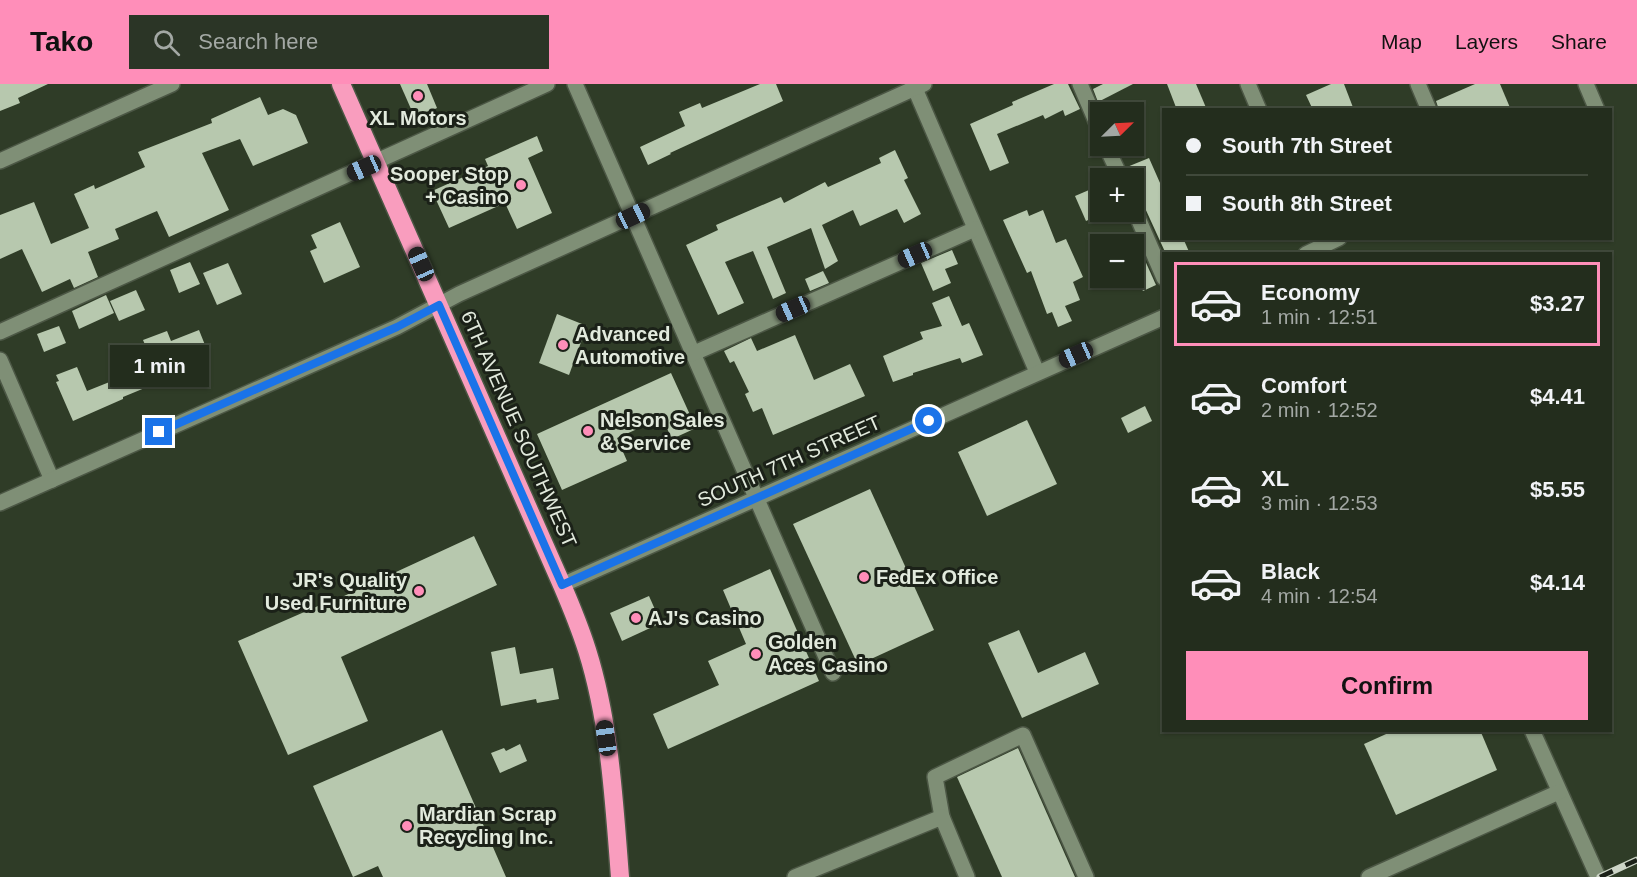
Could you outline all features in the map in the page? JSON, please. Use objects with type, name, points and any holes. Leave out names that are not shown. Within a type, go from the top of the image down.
[{"type":"highway","name":"6TH AVENUE SOUTHWEST","points":[[341,84],[562,585],[587,650],[604,718],[614,796],[620,877]]},
{"type":"street","points":[[0,161],[172,84]]},
{"type":"street","points":[[0,332],[547,84]]},
{"type":"street","points":[[575,84],[833,673]]},
{"type":"street","points":[[1080,84],[1090,107]]},
{"type":"street","points":[[1248,84],[1258,108]]},
{"type":"street","points":[[1418,84],[1429,108]]},
{"type":"street","points":[[1586,84],[1597,108]]},
{"type":"street","points":[[0,503],[397,327],[459,294],[918,85],[975,229],[1037,372]]},
{"type":"street","points":[[1140,222],[1162,273]]},
{"type":"street","points":[[692,354],[975,229]]},
{"type":"street","points":[[1316,248],[1334,240]]},
{"type":"street","name":"SOUTH 7TH STREET","points":[[562,585],[1162,318]]},
{"type":"street","points":[[0,360],[52,480]]},
{"type":"street","points":[[1533,732],[1598,877]]},
{"type":"street","points":[[967,877],[942,817],[935,777],[1023,735],[1086,877]]},
{"type":"street","points":[[1369,877],[1559,792]]},
{"type":"street","points":[[795,877],[942,817]]},
{"type":"building","points":[[0,84],[48,84],[18,98],[20,103],[0,111]]},
{"type":"building","name":"XL Motors","points":[[400,84],[427,84],[437,108],[415,118]]},
{"type":"building","points":[[760,84],[776,84],[783,101],[648,165],[640,147],[685,126],[679,112],[700,103],[702,108]]},
{"type":"building","points":[[1054,84],[1068,84],[1080,109],[1065,116],[1063,110],[1045,119],[1043,115],[997,134],[1009,163],[990,171],[970,124],[1013,105],[1012,102]]},
{"type":"building","points":[[1103,84],[1133,84],[1098,102],[1093,89]]},
{"type":"building","points":[[1167,84],[1196,84],[1206,108],[1176,108]]},
{"type":"building","points":[[1331,84],[1344,84],[1353,108],[1312,108],[1306,95]]},
{"type":"building","points":[[1475,84],[1500,84],[1510,108],[1438,108],[1436,101]]},
{"type":"building","points":[[260,97],[268,115],[283,109],[296,115],[308,143],[253,166],[240,139],[202,153],[229,210],[169,237],[157,211],[115,229],[119,239],[88,252],[98,277],[74,288],[70,279],[42,292],[22,249],[0,259],[0,215],[34,202],[51,244],[89,228],[74,194],[94,185],[95,189],[145,167],[138,152],[212,123],[211,119]]},
{"type":"building","points":[[537,136],[543,151],[528,158],[552,213],[517,229],[505,203],[449,228],[432,191],[488,166],[485,159]]},
{"type":"building","points":[[895,150],[908,178],[904,180],[921,214],[904,223],[897,209],[860,226],[853,210],[822,225],[838,261],[825,269],[811,228],[767,247],[786,293],[773,299],[753,251],[725,262],[744,303],[718,315],[686,245],[718,230],[716,225],[781,197],[784,203],[825,182],[828,187],[881,163],[879,158]]},
{"type":"building","points":[[1149,158],[1162,187],[1162,240],[1184,240],[1189,252],[1165,252],[1144,206],[1144,168],[1127,168]]},
{"type":"building","points":[[1090,190],[1090,219],[1086,221],[1075,196]]},
{"type":"building","points":[[1027,210],[1029,216],[1043,210],[1056,243],[1066,239],[1083,277],[1073,282],[1080,300],[1065,306],[1072,321],[1058,327],[1052,312],[1047,314],[1031,271],[1027,273],[1003,220]]},
{"type":"building","points":[[340,222],[360,267],[324,283],[310,251],[317,248],[311,235]]},
{"type":"building","points":[[952,250],[958,264],[945,269],[951,283],[933,291],[921,263]]},
{"type":"building","points":[[1144,258],[1156,285],[1143,291],[1142,288],[1144,288]]},
{"type":"building","points":[[190,262],[200,284],[179,293],[170,270]]},
{"type":"building","points":[[228,263],[242,294],[217,305],[203,273]]},
{"type":"building","points":[[823,271],[829,283],[810,291],[805,279]]},
{"type":"building","points":[[136,290],[145,310],[119,321],[110,301]]},
{"type":"building","points":[[106,295],[114,313],[79,329],[72,311]]},
{"type":"building","points":[[949,296],[962,326],[969,323],[983,355],[962,363],[960,358],[893,382],[883,356],[923,339],[920,332],[942,326],[932,303]]},
{"type":"building","name":"Advanced Automotive","points":[[557,314],[587,326],[569,375],[539,363]]},
{"type":"building","points":[[59,326],[66,343],[44,352],[37,334]]},
{"type":"building","points":[[199,330],[211,360],[191,368],[189,365],[150,381],[152,385],[73,421],[56,382],[59,381],[56,375],[77,367],[87,391],[127,375],[123,364],[149,354],[143,340],[167,331],[171,341]]},
{"type":"building","points":[[795,335],[814,380],[850,364],[865,396],[773,435],[762,408],[753,412],[745,394],[749,392],[734,361],[730,363],[724,351],[751,338],[757,351]]},
{"type":"building","name":"Nelson Sales & Service","points":[[671,373],[696,428],[672,439],[662,418],[617,438],[627,461],[562,490],[537,434]]},
{"type":"building","points":[[1145,406],[1152,421],[1128,433],[1121,418]]},
{"type":"building","points":[[1027,420],[1057,484],[987,516],[958,452]]},
{"type":"building","name":"FedEx Office","points":[[870,489],[934,630],[858,665],[793,524]]},
{"type":"building","points":[[474,536],[497,585],[341,657],[368,721],[288,755],[238,641],[318,606],[318,608]]},
{"type":"building","points":[[770,569],[819,681],[668,749],[653,714],[719,685],[708,661],[746,644],[723,590]]},
{"type":"building","name":"AJ's Casino","points":[[649,596],[661,623],[622,641],[610,613]]},
{"type":"building","points":[[1019,630],[1038,673],[1085,652],[1099,684],[1022,718],[988,643]]},
{"type":"building","points":[[515,647],[520,674],[553,668],[559,699],[537,703],[536,699],[501,706],[491,652]]},
{"type":"building","name":"Mardian Scrap Recycling Inc.","points":[[442,730],[506,877],[383,877],[378,866],[353,877],[313,786]]},
{"type":"building","points":[[1391,732],[1481,732],[1497,770],[1396,815],[1364,744]]},
{"type":"building","points":[[520,744],[527,761],[500,773],[491,753],[504,748],[506,751]]},
{"type":"building","points":[[1018,748],[1075,877],[1002,877],[957,777]]},
{"type":"railway","points":[[1600,877],[1637,860]]},
{"type":"place","name":"XL Motors","points":[[418,96]]},
{"type":"place","name":"Sooper Stop + Casino","points":[[521,185]]},
{"type":"place","name":"Advanced Automotive","points":[[563,345]]},
{"type":"place","name":"Nelson Sales & Service","points":[[588,431]]},
{"type":"place","name":"FedEx Office","points":[[864,577]]},
{"type":"place","name":"JR's Quality Used Furniture","points":[[419,591]]},
{"type":"place","name":"AJ's Casino","points":[[636,618]]},
{"type":"place","name":"Golden Aces Casino","points":[[756,654]]},
{"type":"place","name":"Mardian Scrap Recycling Inc.","points":[[407,826]]},
{"type":"route","points":[[159,432],[397,327],[439,305],[562,585],[929,421]]}]
